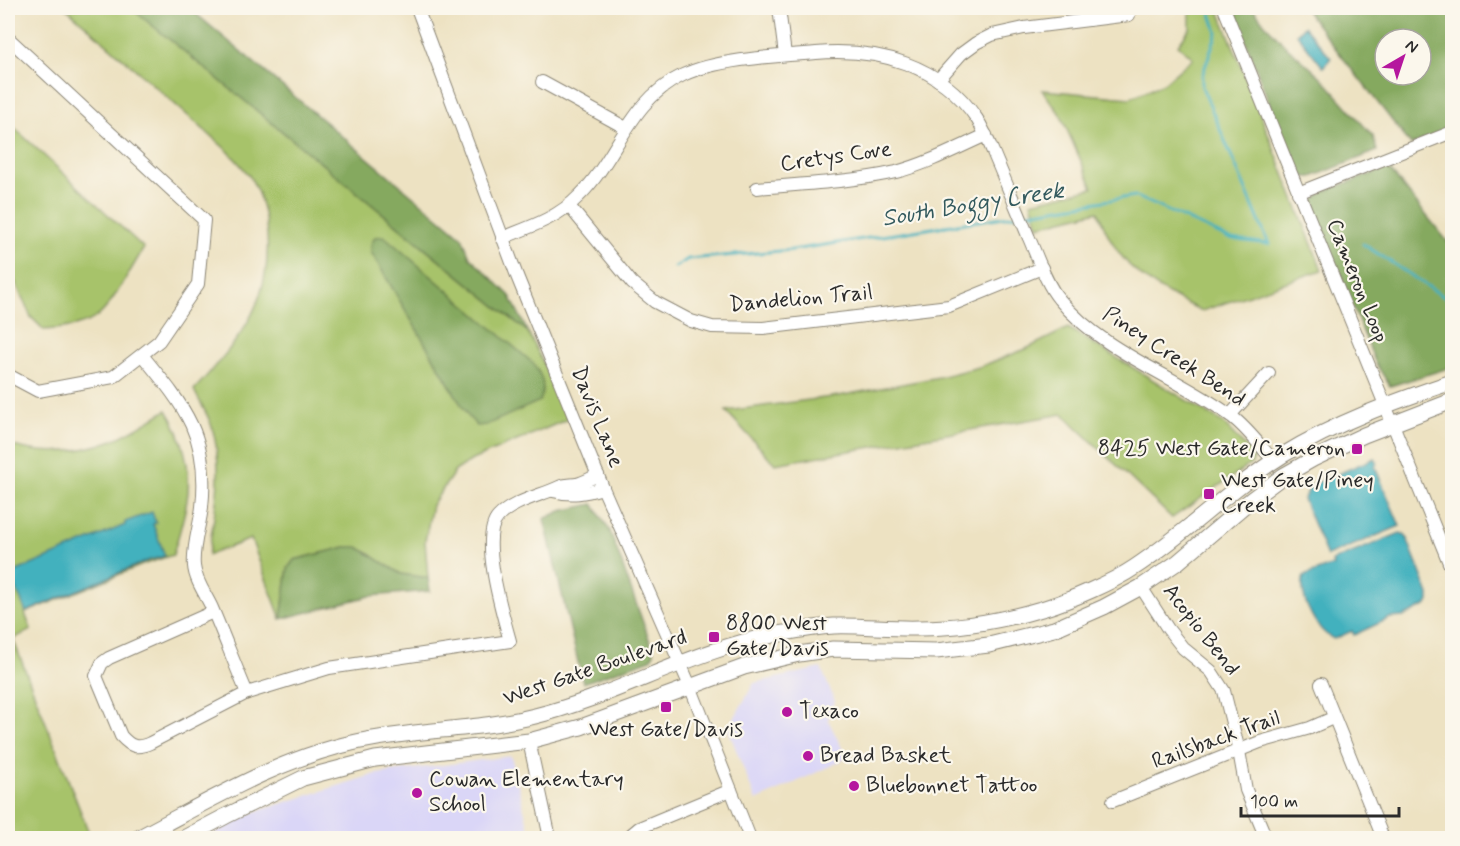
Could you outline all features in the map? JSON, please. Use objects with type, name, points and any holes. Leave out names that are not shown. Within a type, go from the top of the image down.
[{"type":"main road","name":"West Gate Boulevard","points":[[138,838],[204,802],[312,753],[352,743],[497,724],[536,716],[611,691],[735,644],[782,633],[834,626],[920,628],[963,626],[1047,607],[1129,571],[1223,497],[1274,461],[1319,435],[1452,382]]},
{"type":"main road","name":"West Gate Boulevard","points":[[184,838],[303,778],[375,759],[434,754],[529,741],[581,727],[744,667],[799,654],[833,649],[936,651],[988,645],[1053,629],[1104,607],[1141,587],[1178,562],[1252,499],[1283,476],[1312,459],[1452,401]]},
{"type":"main road","points":[[1141,587],[1142,575],[1188,536],[1199,518]]},
{"type":"main road","points":[[1067,623],[1084,609],[1123,585],[1129,576],[1129,571]]},
{"type":"main road","points":[[411,734],[427,743],[434,754]]},
{"type":"main road","points":[[226,816],[224,808],[229,801],[299,759]]},
{"type":"street","name":"Davis Lane","points":[[417,8],[502,238],[603,488],[690,686],[750,838]]},
{"type":"street","points":[[779,8],[785,55]]},
{"type":"street","name":"Cameron Loop","points":[[1224,8],[1452,570]]},
{"type":"street","points":[[938,80],[962,54],[976,43],[992,35],[1024,28],[1129,15]]},
{"type":"street","points":[[8,38],[204,220],[198,284],[159,341],[142,355],[113,376],[38,391],[8,375]]},
{"type":"street","name":"Piney Creek Bend","points":[[502,238],[546,220],[569,206],[602,170],[626,128],[659,89],[702,67],[785,55],[861,52],[898,59],[918,67],[938,80],[963,102],[976,118],[986,135],[1057,298],[1093,333],[1230,415],[1274,461]]},
{"type":"street","points":[[542,82],[626,128]]},
{"type":"street","points":[[1299,193],[1452,132]]},
{"type":"street","name":"Cretys Cove","points":[[757,188],[862,178],[897,171],[923,163],[986,135]]},
{"type":"street","name":"Dandelion Trail","points":[[569,206],[642,292],[691,321],[712,327],[763,328],[949,306],[1042,268]]},
{"type":"street","points":[[142,355],[186,411],[200,444],[204,485],[193,564],[247,693]]},
{"type":"street","points":[[1230,415],[1269,373]]},
{"type":"street","points":[[213,612],[102,663],[96,676],[121,736],[128,744],[141,747],[247,693],[329,668],[510,641],[494,575],[490,551],[491,530],[498,517],[514,506],[560,486],[577,484],[598,474]]},
{"type":"street","points":[[553,491],[577,495],[603,488]]},
{"type":"street","name":"Acopio Bend","points":[[1141,587],[1183,648],[1211,670],[1218,680],[1229,705],[1246,790],[1266,838]]},
{"type":"street","points":[[1321,684],[1383,838]]},
{"type":"street","name":"Railsback Trail","points":[[1113,801],[1260,742],[1310,728],[1333,718]]},
{"type":"street","points":[[529,741],[550,838]]},
{"type":"street","points":[[627,838],[639,828],[731,790]]},
{"type":"shaded area","points":[[821,668],[835,701],[828,720],[847,758],[756,801],[728,729],[754,683]]},
{"type":"shaded area","name":"Cowan Elementary School","points":[[511,756],[531,838],[206,838],[254,812],[376,774]]},
{"type":"green space","points":[[66,8],[131,8],[528,332],[568,419],[472,460],[455,471],[432,505],[425,541],[428,578],[401,574],[368,552],[346,547],[294,560],[288,568],[281,619],[251,539],[208,555],[217,490],[217,457],[211,424],[194,390],[238,338],[258,301],[267,259],[264,212],[260,197],[250,177],[229,152]]},
{"type":"green space","points":[[131,8],[189,8],[462,237],[470,257],[510,296],[528,332]]},
{"type":"green space","points":[[1218,8],[1322,270],[1202,311],[1166,293],[1138,273],[1115,247],[1098,211],[1038,226],[1031,202],[1093,188],[1060,114],[1042,90],[1130,98],[1164,83],[1193,58],[1178,45],[1190,28],[1190,11]]},
{"type":"green space","points":[[1233,8],[1253,8],[1287,47],[1321,77],[1373,136],[1377,151],[1312,177],[1305,177],[1298,171]]},
{"type":"green space","points":[[1304,8],[1452,8],[1452,128],[1411,145]]},
{"type":"green space","points":[[8,122],[144,248],[110,303],[99,315],[87,322],[44,330],[31,317],[8,266]]},
{"type":"green space","points":[[1388,168],[1452,247],[1452,367],[1390,386],[1376,364],[1314,211],[1315,199],[1325,191]]},
{"type":"green space","points":[[384,236],[534,364],[542,382],[543,391],[540,401],[486,425],[477,426],[468,416],[371,252],[371,244],[375,237]]},
{"type":"green space","points":[[1068,328],[1222,422],[1254,456],[1252,463],[1172,518],[1063,414],[775,464],[726,411],[839,396],[939,377],[979,367],[1026,349]]},
{"type":"green space","points":[[167,410],[182,442],[188,477],[186,507],[173,555],[145,564],[25,613],[31,630],[13,639],[91,838],[8,838],[8,444],[47,451],[87,448],[120,437]]},
{"type":"green space","points":[[593,504],[610,531],[654,653],[651,659],[583,683],[544,519],[561,511]]},
{"type":"green space","points":[[346,547],[358,547],[401,574],[428,578],[430,591],[370,596],[281,619],[288,568],[294,560]]},
{"type":"water","points":[[1304,26],[1331,58],[1323,67],[1297,34]]},
{"type":"water","points":[[1375,458],[1377,462],[1375,467],[1400,526],[1327,556],[1303,499],[1312,485]]},
{"type":"water","points":[[152,512],[156,523],[153,524],[165,556],[147,561],[26,612],[10,574]]},
{"type":"water","points":[[1400,533],[1407,538],[1429,595],[1427,605],[1403,617],[1390,618],[1354,635],[1352,631],[1334,639],[1327,635],[1315,621],[1306,603],[1304,576],[1333,565],[1332,561]]},
{"type":"waterway","name":"South Boggy Creek","points":[[1023,214],[1135,196],[1230,239],[1269,244],[1202,87],[1202,76],[1217,32],[1209,8]]},
{"type":"waterway","name":"South Boggy Creek","points":[[675,267],[688,259],[792,250],[1016,215]]},
{"type":"waterway","name":"South Boggy Creek","points":[[1363,244],[1452,302]]},
{"type":"place","name":"8425 West Gate/Cameron","points":[[1357,449]]},
{"type":"place","name":"West Gate/Piney Creek","points":[[1209,494]]},
{"type":"place","name":"8800 West Gate/Davis","points":[[714,637]]},
{"type":"place","name":"West Gate/Davis","points":[[666,707]]},
{"type":"place","name":"Texaco","points":[[787,712]]},
{"type":"place","name":"Bread Basket","points":[[808,756]]},
{"type":"place","name":"Bluebonnet Tattoo","points":[[854,786]]},
{"type":"place","name":"Cowan Elementary School","points":[[417,793]]}]
